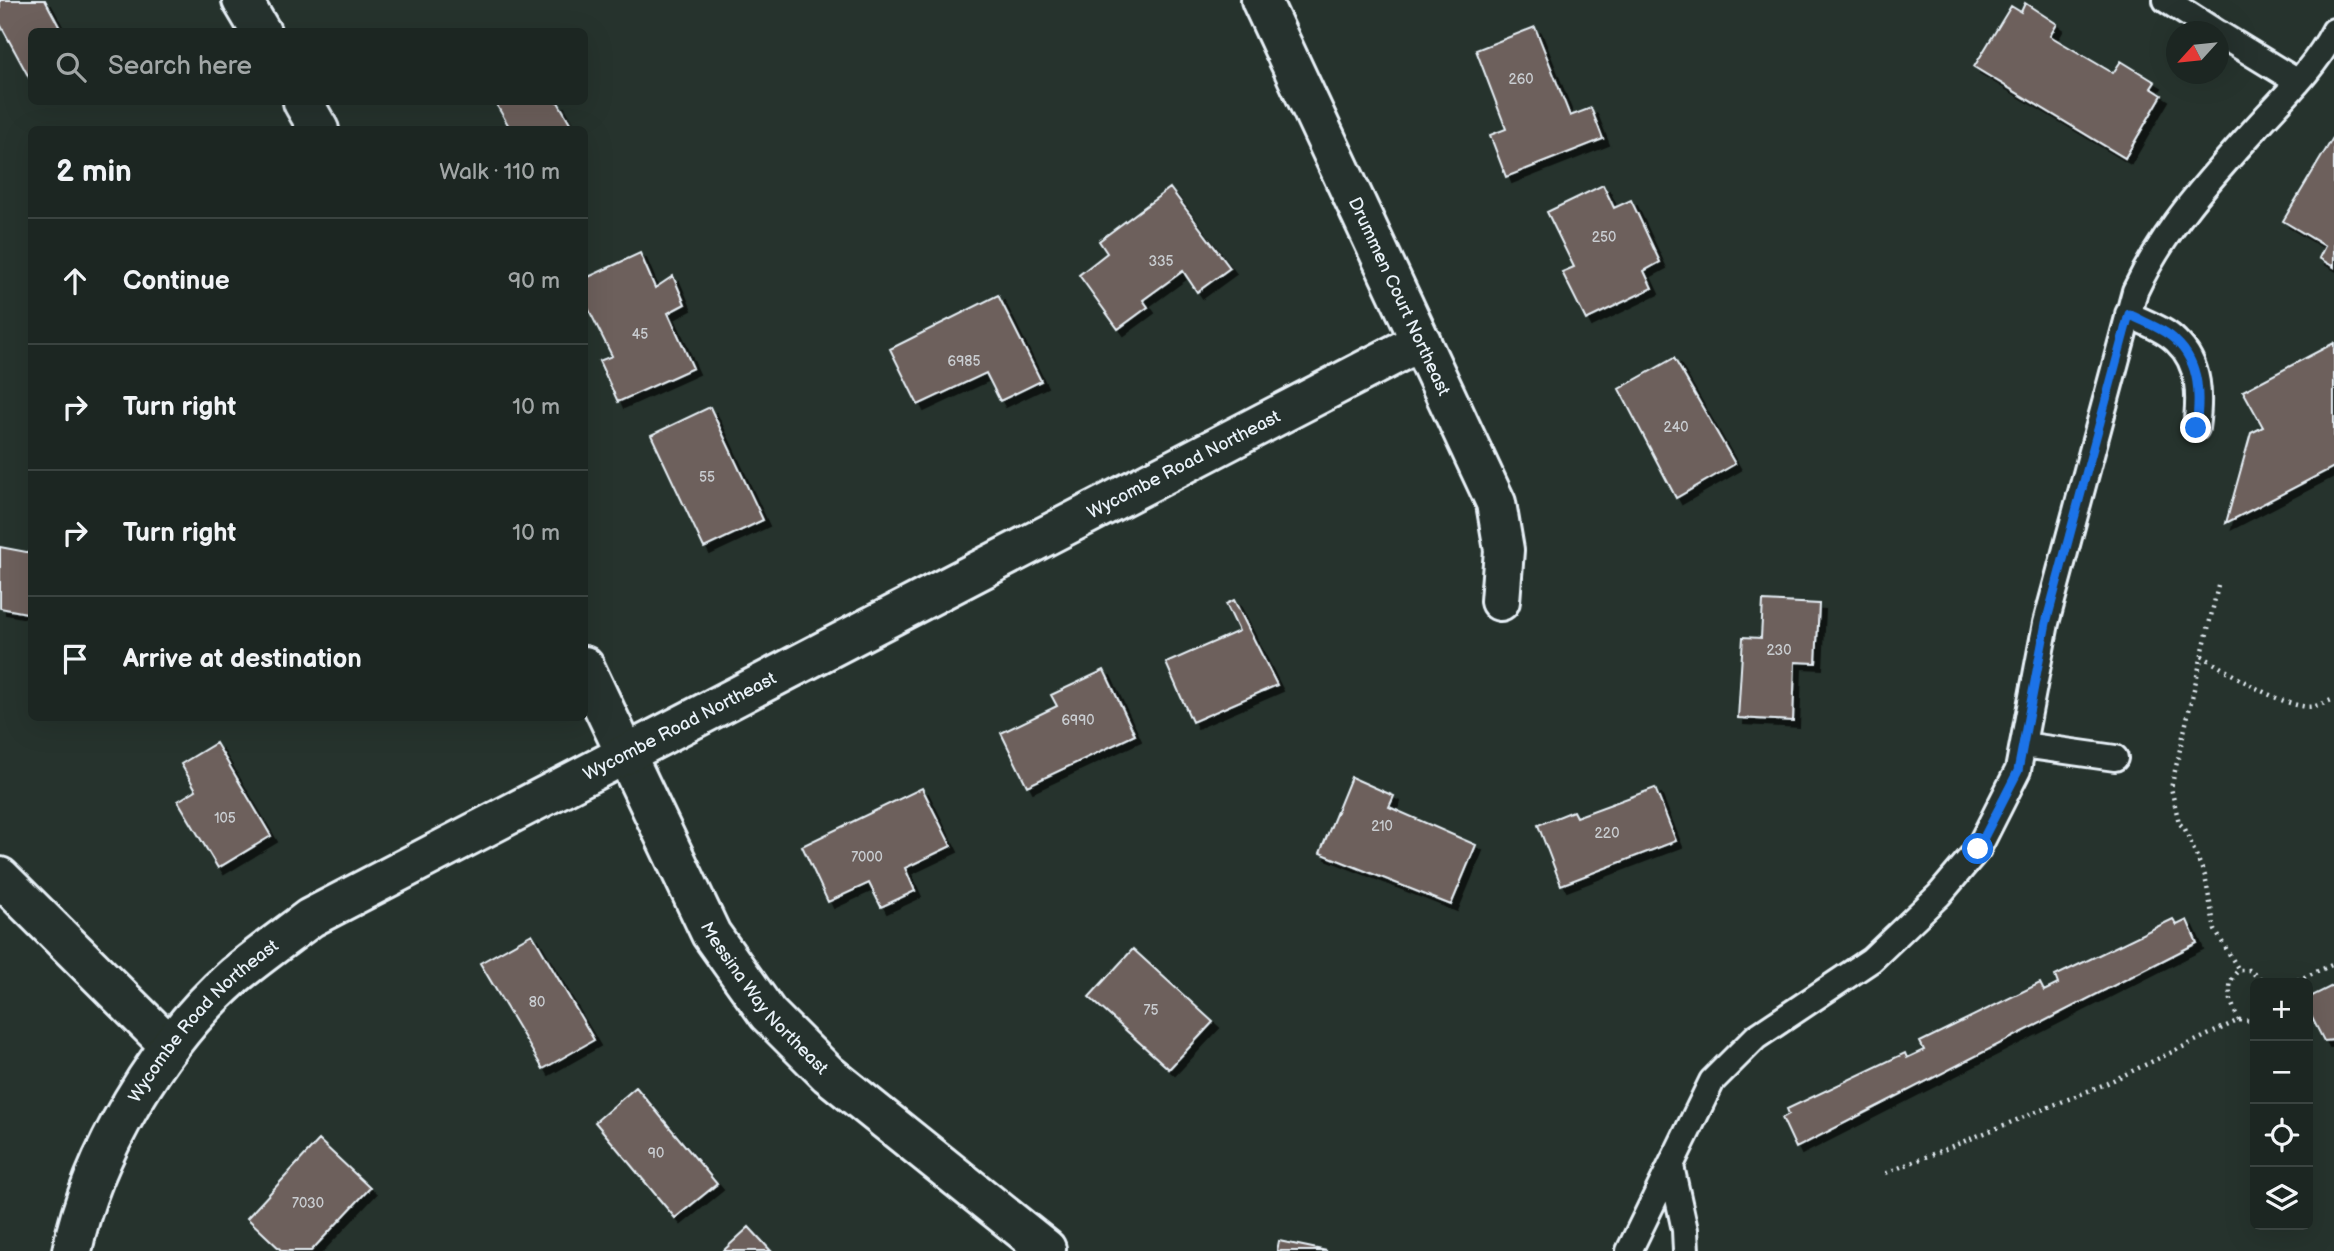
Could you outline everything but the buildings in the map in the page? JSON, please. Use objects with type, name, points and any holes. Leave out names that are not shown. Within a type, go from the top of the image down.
[{"type":"street","points":[[242,0],[259,28]]},
{"type":"street","name":"Drummen Court Northeast","points":[[1261,0],[1496,503],[1504,550],[1500,601]]},
{"type":"street","points":[[305,105],[317,126]]},
{"type":"street","name":"Wycombe Road Northeast","points":[[72,1251],[78,1219],[116,1129],[170,1046],[234,977],[310,918],[1422,341]]},
{"type":"street","name":"Messina Way Northeast","points":[[588,675],[711,934],[768,1014],[828,1074],[1046,1249]]},
{"type":"street","points":[[0,877],[170,1046]]},
{"type":"lane","points":[[2166,0],[2199,21]]},
{"type":"lane","points":[[1629,1251],[1712,1080],[1756,1037],[1871,960],[1939,895],[1978,849],[2018,771],[2046,623],[2135,291],[2153,253],[2179,216],[2298,82],[2333,37]]},
{"type":"lane","points":[[2229,39],[2298,82]]},
{"type":"lane","points":[[2129,314],[2176,341],[2193,367],[2201,396],[2196,428]]},
{"type":"lane","points":[[2023,745],[2115,758]]},
{"type":"lane","points":[[1671,1166],[1685,1230],[1686,1251]]},
{"type":"path","points":[[2218,586],[2171,788],[2179,823],[2185,829],[2205,876],[2216,930],[2239,970]]},
{"type":"path","points":[[2202,656],[2247,682],[2303,707],[2320,705],[2334,698]]},
{"type":"path","points":[[2302,978],[2334,964]]},
{"type":"path","points":[[2239,1020],[2231,1005],[2232,976],[2239,970],[2249,970],[2259,978]]},
{"type":"path","points":[[1885,1173],[2103,1085],[2239,1020],[2250,1021]]},
{"type":"route","points":[[1978,849],[2018,771],[2046,623],[2129,314],[2176,341],[2193,367],[2201,396],[2196,428]]}]
